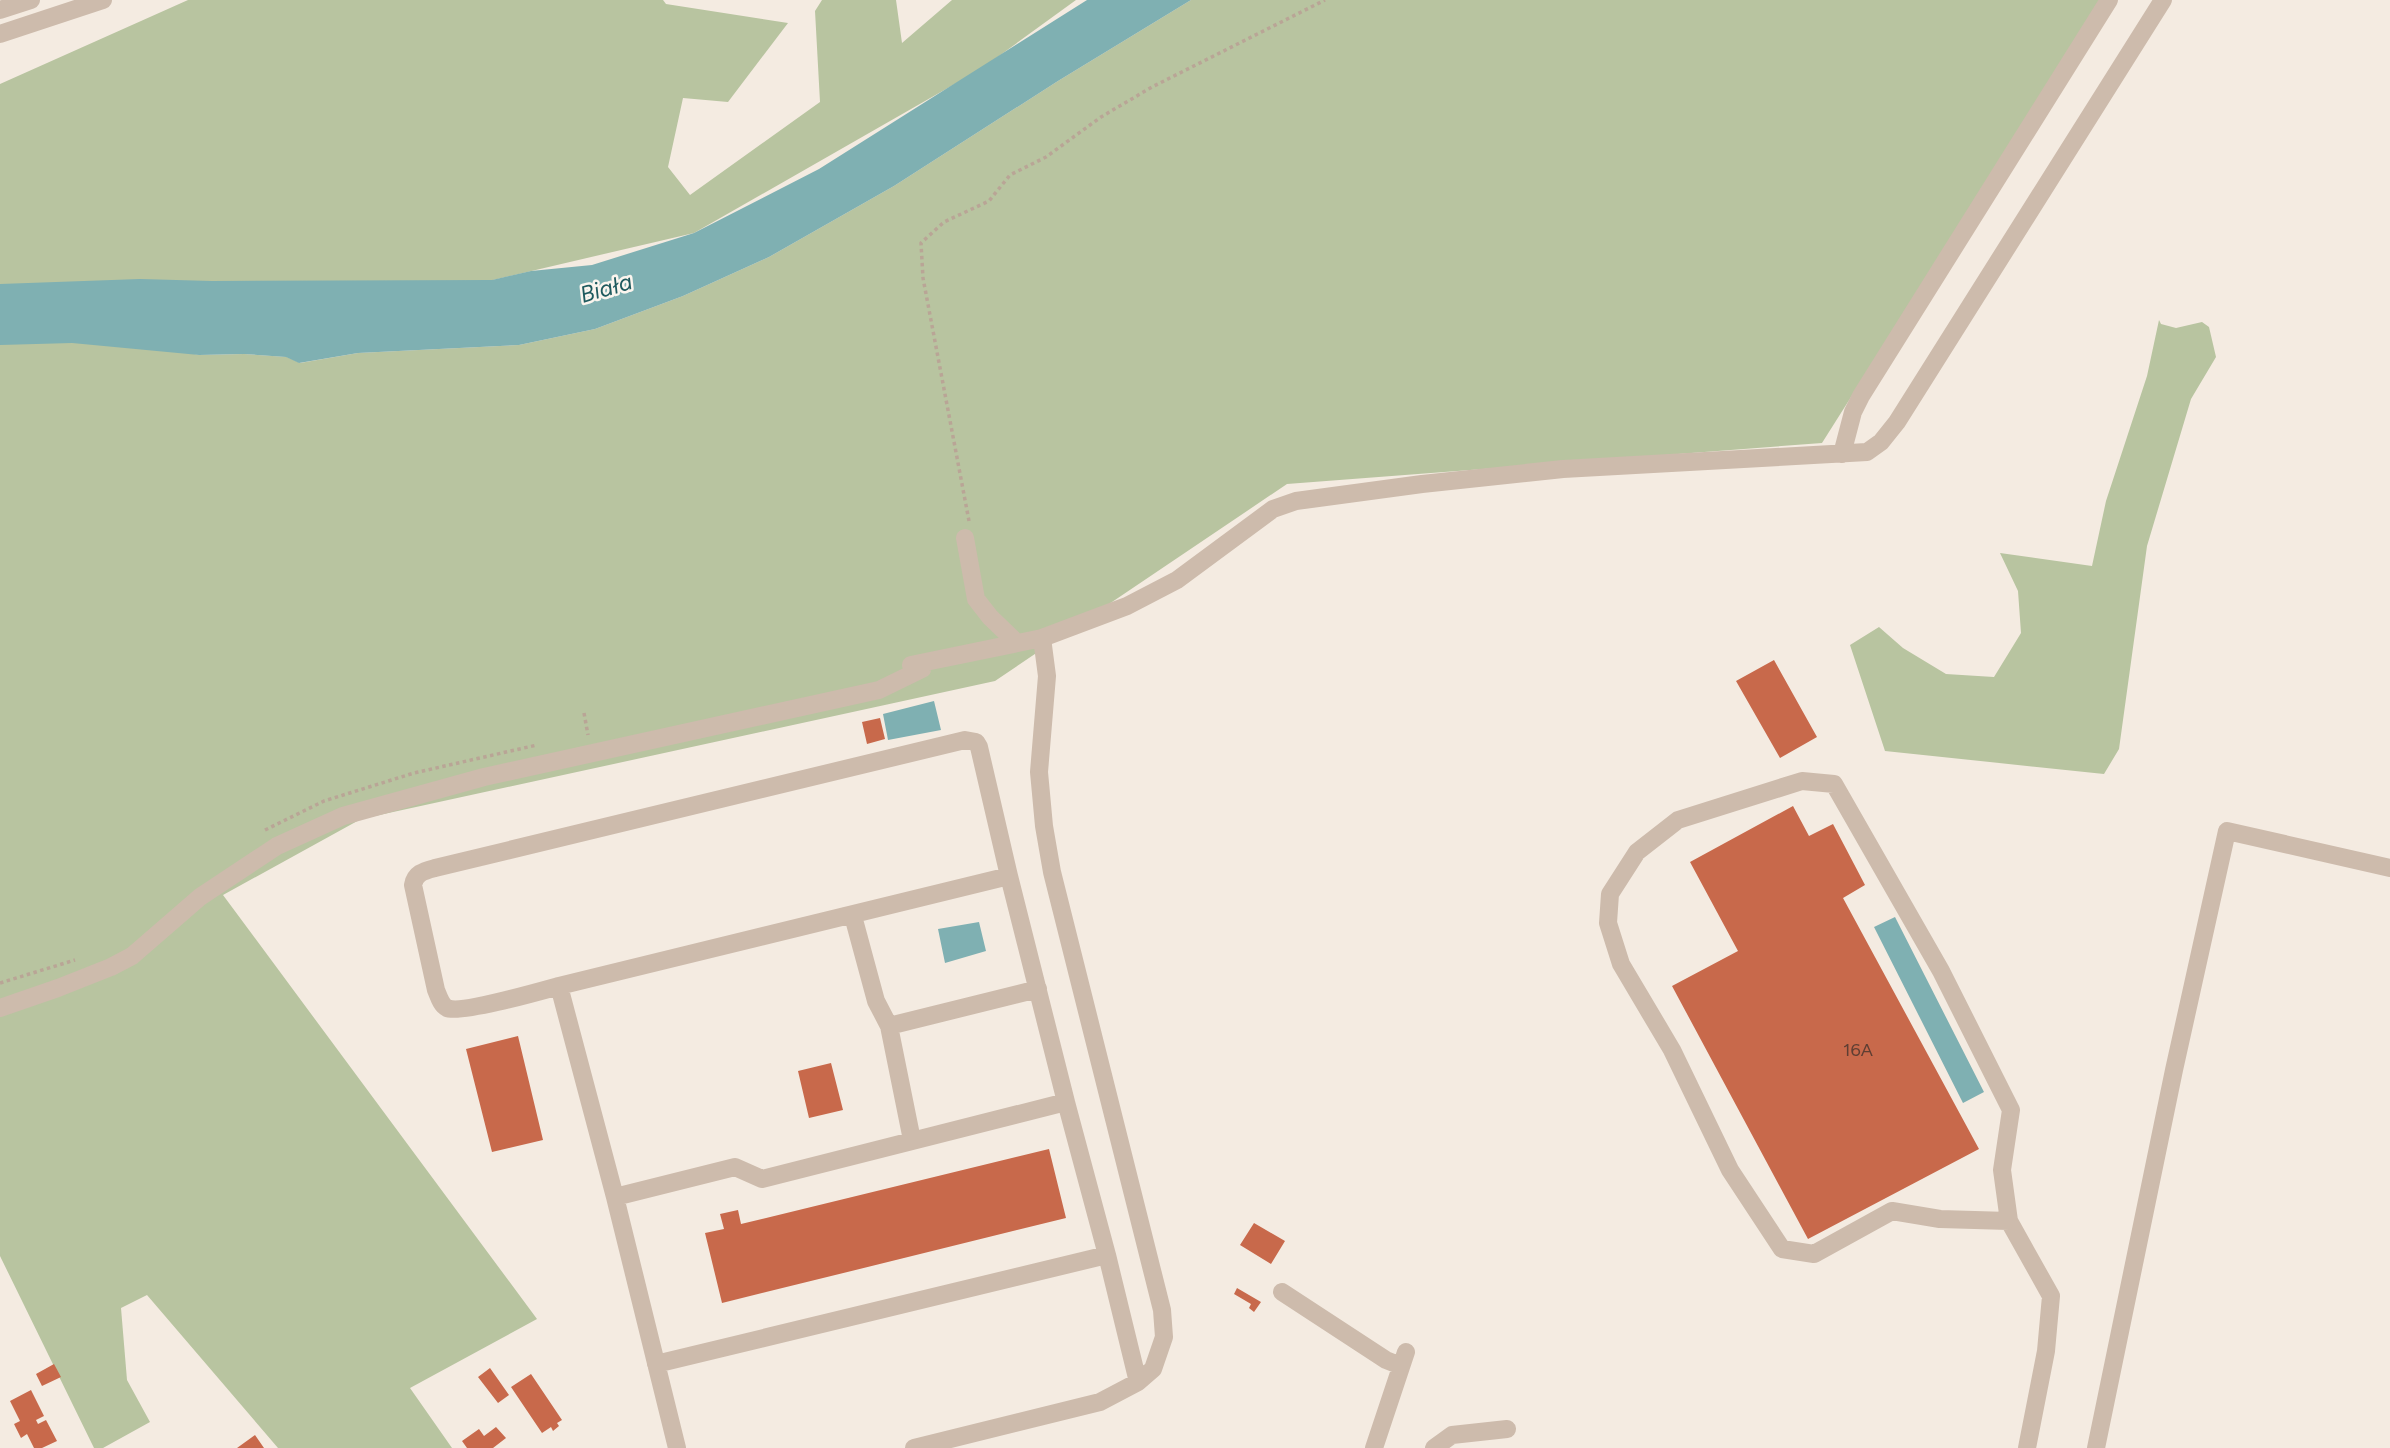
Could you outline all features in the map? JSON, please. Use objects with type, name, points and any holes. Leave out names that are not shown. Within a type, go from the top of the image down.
[{"type":"lane","points":[[0,10],[31,0]]},
{"type":"lane","points":[[0,34],[103,0]]},
{"type":"lane","points":[[1842,454],[1856,419],[1861,396],[2109,0]]},
{"type":"lane","points":[[0,1008],[58,988],[132,956],[200,897],[277,846],[343,816],[484,777],[879,690],[922,669],[914,665],[1042,638],[1137,601],[1177,580],[1273,509],[1296,501],[1563,469],[1867,452],[1881,442],[1897,422],[2162,0]]},
{"type":"lane","points":[[965,538],[976,599],[989,617],[1017,643]]},
{"type":"lane","points":[[914,1448],[1100,1402],[1138,1382],[1153,1369],[1164,1337],[1162,1310],[1050,861],[1039,772],[1047,676],[1042,638]]},
{"type":"lane","points":[[1009,876],[463,1009],[446,1008],[441,1003],[413,885],[414,879],[422,872],[435,868],[965,740],[976,742],[1138,1382]]},
{"type":"lane","points":[[2009,1221],[1940,1219],[1892,1211],[1814,1254],[1782,1250],[1730,1170],[1672,1050],[1621,964],[1608,923],[1610,894],[1637,852],[1678,820],[1802,781],[1834,784],[1941,971],[2011,1110],[2002,1171],[2009,1221],[2051,1296],[2046,1351],[2027,1448]]},
{"type":"lane","points":[[2096,1448],[2174,1070],[2227,831],[2390,868]]},
{"type":"lane","points":[[853,916],[876,1002],[889,1026],[912,1140]]},
{"type":"lane","points":[[559,986],[677,1448]]},
{"type":"lane","points":[[889,1026],[1038,989]]},
{"type":"lane","points":[[615,1197],[735,1167],[762,1179],[1066,1101]]},
{"type":"lane","points":[[656,1364],[1107,1255]]},
{"type":"lane","points":[[1282,1292],[1386,1360],[1403,1359],[1374,1448]]},
{"type":"lane","points":[[1434,1448],[1452,1435],[1507,1429]]},
{"type":"path","points":[[965,538],[971,533],[923,278],[921,243],[944,222],[989,201],[1010,175],[1046,157],[1101,117],[1152,87],[1325,0]]},
{"type":"path","points":[[584,713],[587,732]]},
{"type":"green space","points":[[188,0],[663,0],[666,4],[788,23],[728,102],[683,98],[668,167],[690,195],[820,102],[815,11],[822,0],[896,0],[902,43],[952,0],[1076,0],[981,69],[694,233],[184,352],[199,355],[287,357],[300,363],[358,353],[519,345],[595,329],[683,296],[769,257],[894,186],[1191,0],[2102,0],[1822,443],[1287,484],[995,681],[361,819],[223,895],[537,1319],[410,1388],[452,1448],[278,1448],[147,1295],[121,1308],[127,1380],[150,1422],[103,1448],[94,1448],[0,1256],[0,84]]},
{"type":"green space","points":[[2159,320],[2161,324],[2176,328],[2202,322],[2209,327],[2216,357],[2191,399],[2147,546],[2119,749],[2104,774],[1885,751],[1850,645],[1879,627],[1903,648],[1946,674],[1994,677],[2021,633],[2018,591],[2000,553],[2092,566],[2106,501],[2147,376]]},
{"type":"water","name":"Biała","points":[[1087,0],[1191,0],[894,186],[769,257],[683,296],[595,329],[519,345],[358,353],[299,363],[286,357],[199,355],[72,343],[0,345],[0,284],[140,279],[492,280],[531,271],[592,265],[694,233],[819,169]]},
{"type":"water","points":[[934,701],[941,730],[888,740],[883,714]]},
{"type":"water","points":[[1895,917],[1984,1092],[1963,1103],[1874,927]]},
{"type":"water","points":[[979,922],[986,951],[945,963],[938,929]]},
{"type":"building","points":[[1774,660],[1817,737],[1780,758],[1736,681]]},
{"type":"building","points":[[880,718],[885,739],[867,744],[862,722]]},
{"type":"building","points":[[1793,806],[1809,836],[1833,824],[1865,885],[1843,898],[1979,1149],[1808,1239],[1672,986],[1738,951],[1690,862]]},
{"type":"building","points":[[518,1036],[543,1140],[492,1152],[466,1049]]},
{"type":"building","points":[[831,1063],[843,1110],[809,1118],[798,1071]]},
{"type":"building","points":[[1049,1149],[1066,1218],[722,1303],[705,1233],[724,1229],[720,1214],[738,1210],[741,1224]]},
{"type":"building","points":[[1254,1223],[1285,1241],[1271,1264],[1240,1245]]},
{"type":"building","points":[[1237,1288],[1261,1302],[1254,1312],[1249,1308],[1251,1304],[1234,1294]]},
{"type":"building","points":[[54,1364],[61,1377],[42,1386],[36,1374]]},
{"type":"building","points":[[490,1368],[509,1395],[498,1403],[478,1377]]},
{"type":"building","points":[[531,1374],[562,1420],[553,1431],[551,1427],[542,1433],[511,1387]]},
{"type":"building","points":[[31,1390],[44,1416],[36,1420],[38,1424],[46,1420],[57,1441],[42,1448],[34,1448],[27,1434],[21,1438],[14,1424],[20,1421],[10,1401]]},
{"type":"building","points":[[496,1427],[506,1438],[493,1448],[467,1448],[462,1441],[479,1429],[484,1436]]},
{"type":"building","points":[[255,1435],[264,1448],[237,1448]]}]
